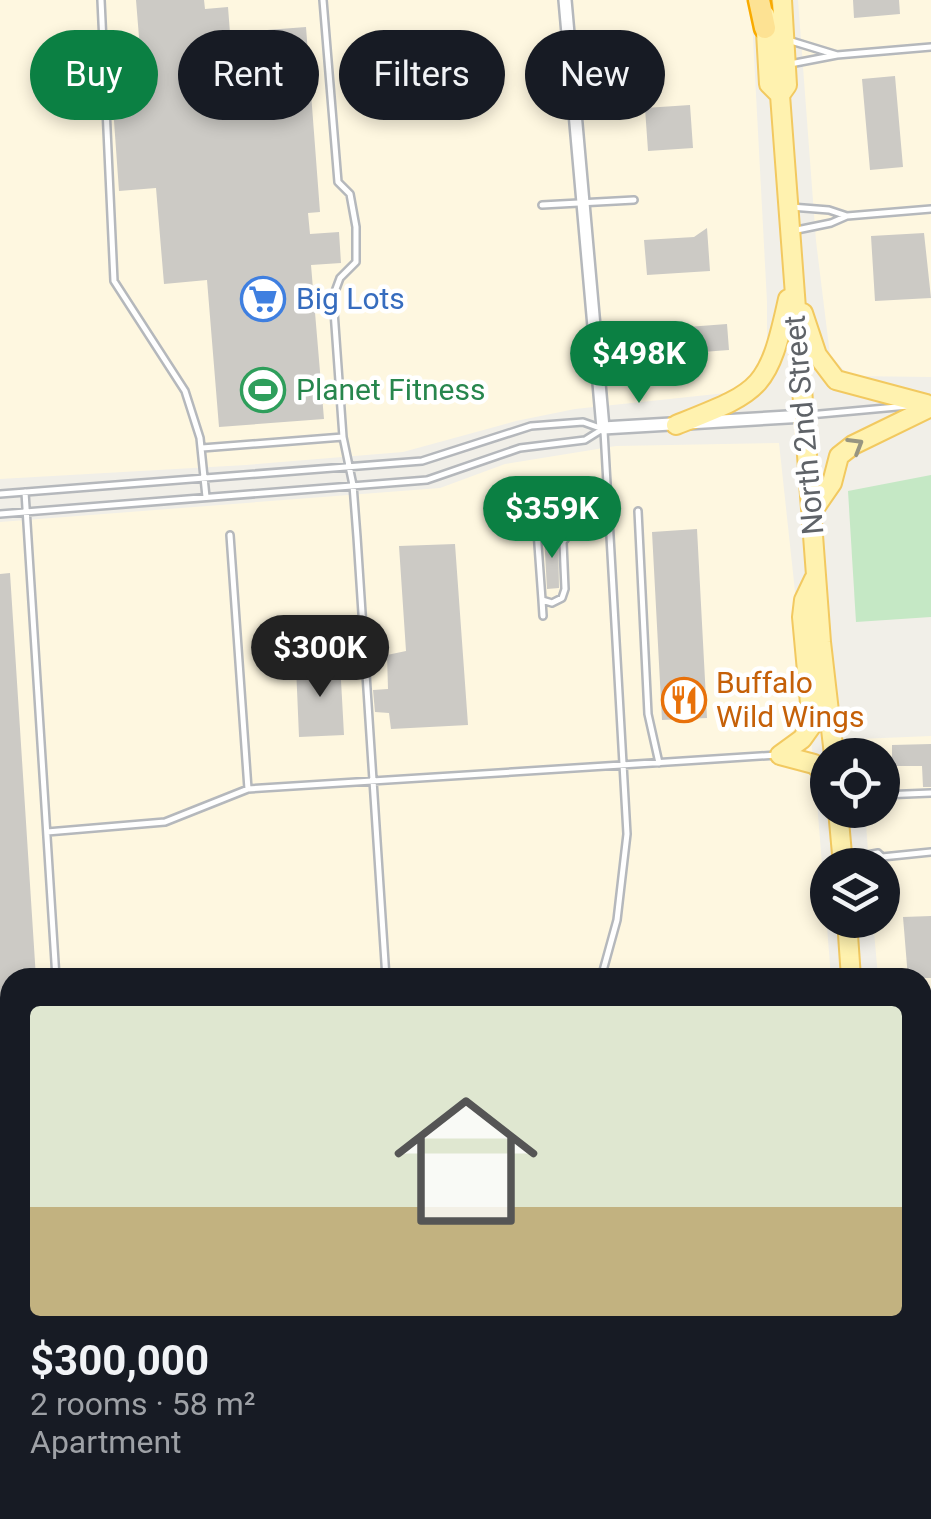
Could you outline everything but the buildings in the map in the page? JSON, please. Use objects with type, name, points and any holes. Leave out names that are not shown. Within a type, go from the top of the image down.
[{"type":"highway","points":[[762,0],[765,28]]},
{"type":"main road","name":"North 2nd Street","points":[[780,96],[787,85],[782,0]]},
{"type":"main road","name":"North 2nd Street","points":[[765,28],[770,84],[780,96],[832,738]]},
{"type":"main road","points":[[792,279],[817,355],[836,380],[929,406]]},
{"type":"main road","points":[[676,425],[736,401],[756,387],[776,354],[792,279]]},
{"type":"main road","points":[[812,512],[832,483],[838,456],[929,406]]},
{"type":"main road","points":[[780,755],[802,739],[812,725],[802,617],[804,600],[816,574]]},
{"type":"main road","points":[[780,755],[810,763]]},
{"type":"main road","points":[[848,938],[850,968]]},
{"type":"street","points":[[565,0],[603,428],[805,416]]},
{"type":"lane","points":[[101,0],[114,281],[185,391],[201,448],[206,498]]},
{"type":"lane","points":[[323,0],[338,182],[350,194],[356,228],[356,262],[340,278],[333,297],[343,437],[353,485],[385,968]]},
{"type":"lane","points":[[786,40],[837,55]]},
{"type":"lane","points":[[787,64],[837,55],[931,47]]},
{"type":"lane","points":[[542,205],[634,200]]},
{"type":"lane","points":[[788,207],[828,210],[847,216],[931,210]]},
{"type":"lane","points":[[790,231],[831,224],[847,216]]},
{"type":"lane","points":[[805,416],[929,406]]},
{"type":"lane","points":[[0,494],[422,461],[531,426],[583,422],[603,428]]},
{"type":"lane","points":[[0,514],[427,480],[520,448],[585,440],[603,428]]},
{"type":"lane","points":[[603,428],[627,834],[617,920],[604,968]]},
{"type":"lane","points":[[201,448],[343,437]]},
{"type":"lane","points":[[26,492],[55,968]]},
{"type":"lane","points":[[638,511],[648,714],[659,763]]},
{"type":"lane","points":[[536,517],[543,616]]},
{"type":"lane","points":[[542,600],[552,604],[562,598],[563,542],[570,533]]},
{"type":"lane","points":[[230,535],[248,789]]},
{"type":"lane","points":[[47,832],[165,822],[248,789],[780,755]]},
{"type":"lane","points":[[900,795],[931,793]]},
{"type":"lane","points":[[900,855],[931,852]]},
{"type":"shaded area","points":[[0,0],[751,0],[767,345],[763,366],[745,383],[726,393],[575,409],[403,452],[0,479]]},
{"type":"shaded area","points":[[798,0],[931,0],[931,377],[849,376],[830,355],[816,241]]},
{"type":"shaded area","points":[[779,443],[811,738],[810,828],[819,828],[821,848],[810,848],[810,938],[828,938],[830,968],[0,968],[0,522],[440,488],[505,464],[616,446]]},
{"type":"shaded area","points":[[931,736],[931,968],[877,968],[875,938],[900,938],[900,848],[868,848],[866,828],[900,828],[900,738],[883,738]]},
{"type":"green space","points":[[931,475],[931,617],[856,622],[848,491]]},
{"type":"place","name":"Big Lots","points":[[263,299]]},
{"type":"place","name":"Planet Fitness","points":[[263,390]]},
{"type":"place","name":"Buffalo Wild Wings","points":[[684,700]]}]
